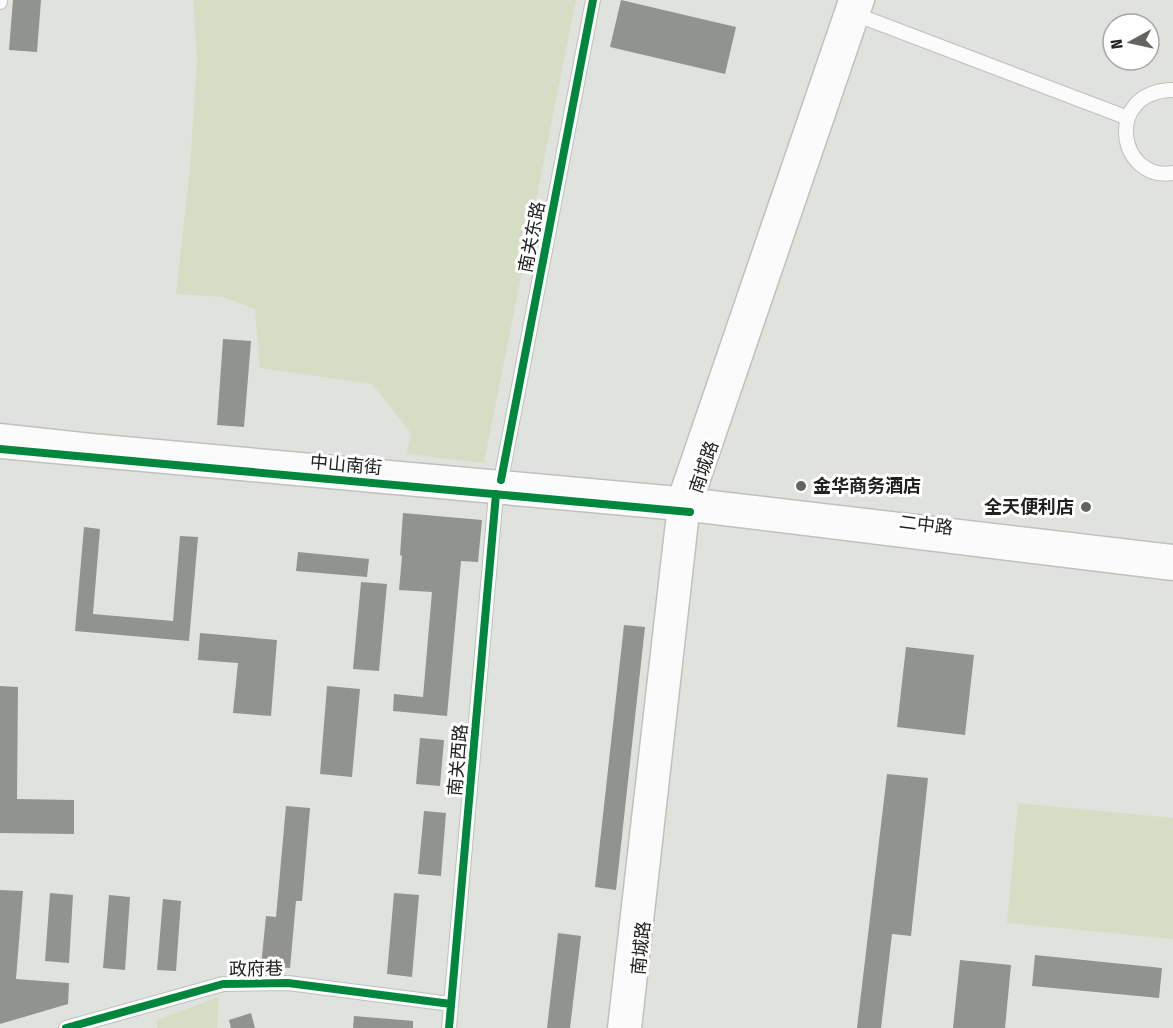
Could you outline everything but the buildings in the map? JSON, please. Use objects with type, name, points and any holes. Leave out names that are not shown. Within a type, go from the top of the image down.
[{"type":"main road","name":"南城路","points":[[617,1028],[673,546],[684,504],[855,6]]},
{"type":"main road","name":"中山南街","points":[[0,433],[498,487]]},
{"type":"main road","name":"中山南街","points":[[0,449],[498,487],[684,504]]},
{"type":"main road","name":"南城路","points":[[632,1028],[684,504]]},
{"type":"main road","name":"二中路","points":[[684,504],[1173,554]]},
{"type":"main road","name":"二中路","points":[[684,504],[1173,571]]},
{"type":"street","name":"南关东路","points":[[498,487],[593,0]]},
{"type":"street","points":[[855,6],[1128,118]]},
{"type":"street","points":[[1173,90],[1159,91],[1146,96],[1135,105],[1128,118],[1125,131],[1127,145],[1133,157],[1143,166],[1156,172],[1173,173]]},
{"type":"street","name":"南关西路","points":[[449,1028],[498,487]]},
{"type":"street","name":"政府巷","points":[[66,1028],[223,984],[288,983],[452,1004]]},
{"type":"green space","points":[[193,0],[576,0],[484,463],[407,454],[411,433],[372,384],[260,368],[255,309],[223,297],[176,294],[190,167],[197,58]]},
{"type":"green space","points":[[1018,803],[1173,818],[1173,939],[1007,923]]},
{"type":"green space","points":[[219,997],[217,1028],[157,1028],[157,1020]]},
{"type":"cycle path","points":[[501,480],[593,0]]},
{"type":"cycle path","points":[[0,449],[690,512]]},
{"type":"cycle path","points":[[449,1028],[496,494]]},
{"type":"cycle path","points":[[66,1028],[223,984],[288,983],[451,1004]]},
{"type":"place","name":"金华商务酒店","points":[[801,486]]},
{"type":"place","name":"全天便利店","points":[[1086,507]]}]
